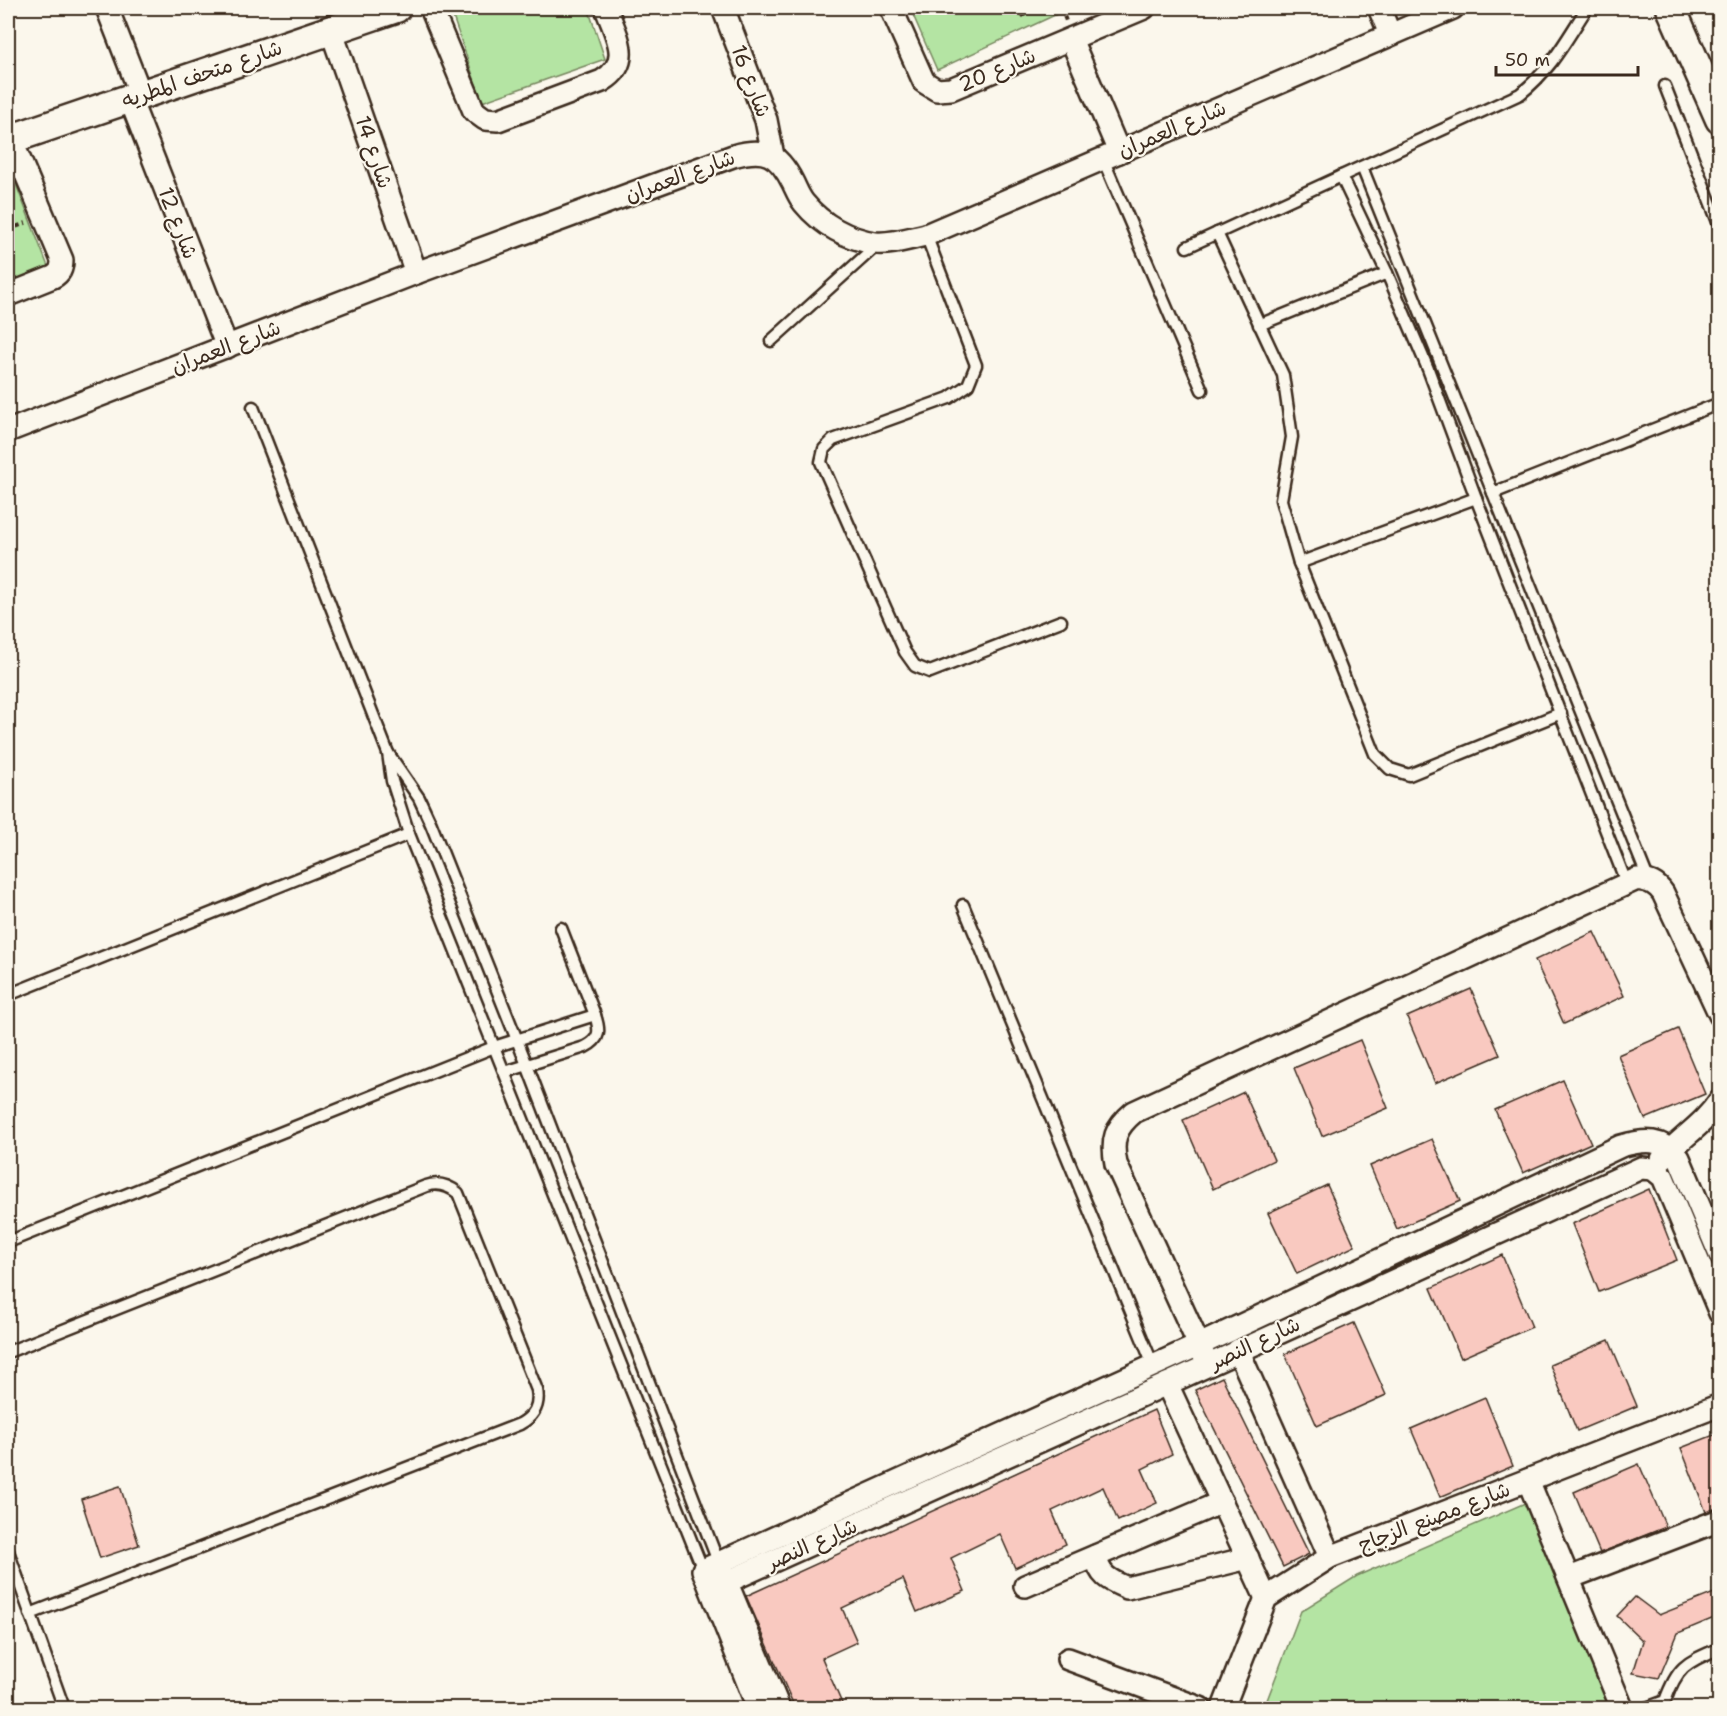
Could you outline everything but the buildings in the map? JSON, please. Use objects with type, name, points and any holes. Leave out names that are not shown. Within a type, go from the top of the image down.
[{"type":"street","name":"شارع 12","points":[[107,8],[135,97],[227,346]]},
{"type":"street","name":"شارع متحف المطريه","points":[[9,140],[396,8]]},
{"type":"street","points":[[431,8],[474,111],[485,119],[498,120],[602,81],[613,74],[620,63],[621,50],[606,8]]},
{"type":"street","name":"شارع 16","points":[[723,8],[766,120],[773,156]]},
{"type":"street","name":"شارع 20","points":[[891,8],[924,82],[937,90],[951,89],[1144,8]]},
{"type":"street","points":[[1379,8],[1390,34]]},
{"type":"street","name":"شارع العمران","points":[[8,431],[417,273],[753,150],[773,156],[787,171],[803,202],[824,223],[850,237],[878,244],[926,235],[1453,8]]},
{"type":"street","points":[[1671,8],[1719,119]]},
{"type":"street","name":"شارع 14","points":[[331,30],[417,273]]},
{"type":"street","points":[[1071,39],[1111,155]]},
{"type":"street","points":[[8,295],[53,277],[62,267],[62,260],[9,140]]},
{"type":"street","points":[[1209,1365],[1116,1164],[1113,1149],[1116,1135],[1123,1122],[1134,1112],[1626,882],[1637,879],[1649,881],[1663,893],[1713,983],[1719,1014]]},
{"type":"street","points":[[1719,1100],[1703,1122],[1671,1149],[1653,1169],[1663,1177],[1719,1313]]},
{"type":"street","name":"شارع النصر","points":[[715,1576],[1154,1365],[1621,1146],[1646,1141],[1659,1143],[1671,1149]]},
{"type":"street","points":[[1671,1149],[1685,1170],[1719,1255]]},
{"type":"street","name":"شارع النصر","points":[[715,1576],[1167,1384],[1629,1172],[1641,1168],[1653,1169]]},
{"type":"street","points":[[1238,1350],[1330,1557]]},
{"type":"street","points":[[1167,1384],[1266,1598],[1223,1708]]},
{"type":"street","name":"شارع مصنع الزجاج","points":[[1266,1598],[1330,1557],[1719,1405]]},
{"type":"street","points":[[1528,1480],[1622,1708]]},
{"type":"street","points":[[1025,1586],[1222,1502]]},
{"type":"street","points":[[1569,1578],[1719,1520]]},
{"type":"street","points":[[1096,1556],[1098,1569],[1110,1581],[1127,1588],[1248,1558]]},
{"type":"street","points":[[715,1576],[758,1708]]},
{"type":"street","points":[[715,1576],[779,1708]]},
{"type":"street","points":[[1068,1659],[1200,1708]]},
{"type":"lane","points":[[1187,247],[1520,94],[1538,80],[1553,62],[1587,8]]},
{"type":"lane","points":[[1665,86],[1719,227]]},
{"type":"lane","points":[[1111,155],[1202,390]]},
{"type":"lane","points":[[1362,166],[1649,881]]},
{"type":"lane","points":[[1341,176],[1387,273],[1428,369],[1626,882]]},
{"type":"lane","points":[[1217,233],[1283,375],[1292,437],[1281,500],[1299,563],[1375,754],[1390,769],[1409,775],[1560,713]]},
{"type":"lane","points":[[926,235],[976,365],[968,385],[950,398],[833,440],[824,449],[821,462],[905,652],[915,666],[930,672],[1061,621]]},
{"type":"lane","points":[[771,341],[878,244]]},
{"type":"lane","points":[[1259,325],[1387,273]]},
{"type":"lane","points":[[1493,493],[1719,403]]},
{"type":"lane","points":[[253,407],[388,753],[392,781],[409,834],[505,1072],[715,1576]]},
{"type":"lane","points":[[1299,563],[1476,498]]},
{"type":"lane","points":[[388,753],[419,798],[431,824],[527,1065],[715,1576]]},
{"type":"lane","points":[[8,995],[409,834]]},
{"type":"lane","points":[[963,905],[1154,1365]]},
{"type":"lane","points":[[505,1072],[593,1043],[598,1036],[599,1028],[561,928]]},
{"type":"lane","points":[[8,1242],[495,1047],[594,1015]]},
{"type":"lane","points":[[8,1352],[426,1186],[439,1184],[446,1185],[458,1193],[537,1389],[538,1398],[534,1414],[520,1424],[30,1614]]},
{"type":"lane","points":[[8,1551],[64,1708]]},
{"type":"lane","points":[[1646,1708],[1669,1705],[1679,1671],[1689,1661],[1719,1648]]},
{"type":"path","points":[[1018,8],[1022,16],[1041,8]]},
{"type":"green space","points":[[450,8],[588,8],[605,59],[482,102]]},
{"type":"green space","points":[[910,8],[1070,8],[937,70]]},
{"type":"green space","points":[[8,164],[49,269],[8,285]]},
{"type":"green space","points":[[1532,1500],[1618,1708],[1264,1708],[1301,1611],[1357,1576]]}]
